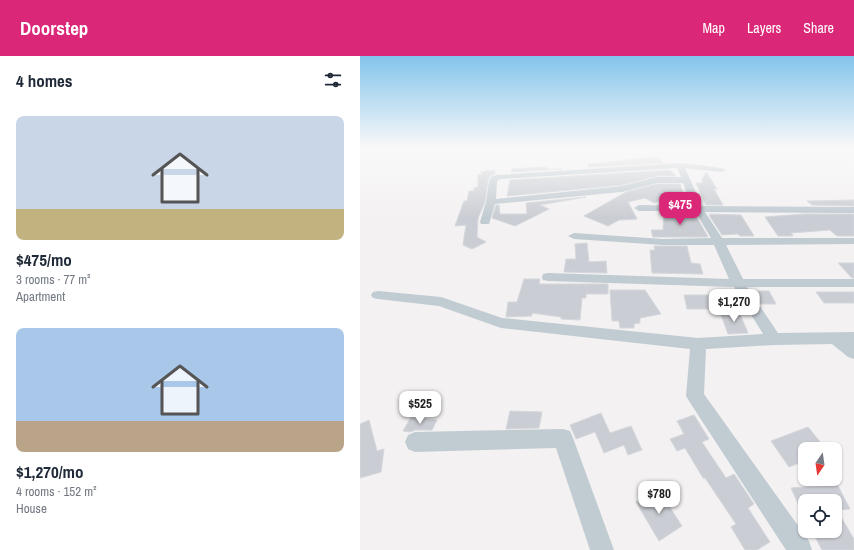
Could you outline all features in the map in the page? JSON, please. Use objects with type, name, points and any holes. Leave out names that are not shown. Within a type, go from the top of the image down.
[{"type":"street","points":[[485,222],[491,202],[494,179],[499,177],[589,171]]},
{"type":"street","points":[[682,171],[698,209],[718,241],[738,283],[774,339]]},
{"type":"street","points":[[491,202],[622,189],[657,180],[685,180]]},
{"type":"street","points":[[639,208],[854,210]]},
{"type":"street","points":[[574,236],[663,242],[854,241]]},
{"type":"street","points":[[548,276],[738,283],[854,283]]},
{"type":"street","points":[[378,295],[441,302],[501,322],[698,344],[774,339],[854,338]]},
{"type":"street","points":[[835,338],[854,353]]},
{"type":"street","points":[[698,344],[696,396],[800,550]]},
{"type":"street","points":[[415,442],[563,438],[602,550]]},
{"type":"building","points":[[495,171],[495,174],[490,176],[488,180],[485,202],[478,218],[477,237],[486,242],[472,249],[463,245],[466,225],[455,226],[464,201],[467,201],[469,191],[474,191],[474,188],[478,187],[478,175],[482,174],[481,172]]},
{"type":"building","points":[[653,171],[671,171],[676,176],[657,176],[622,185],[507,196],[510,180]]},
{"type":"building","points":[[706,172],[717,189],[714,189],[723,205],[706,205],[696,183],[703,183],[702,180]]},
{"type":"building","points":[[657,184],[680,184],[686,204],[665,204],[665,198],[654,203],[645,198],[628,202],[637,219],[619,220],[608,226],[584,216],[626,192]]},
{"type":"building","points":[[586,197],[540,205],[549,209],[515,226],[492,218],[496,205],[499,205],[500,214],[527,214],[526,203]]},
{"type":"building","points":[[854,200],[854,206],[812,205],[807,201]]},
{"type":"building","points":[[664,212],[689,212],[689,214],[695,214],[708,237],[653,237],[651,230],[663,230]]},
{"type":"building","points":[[710,214],[741,215],[754,236],[740,236],[738,234],[722,235],[709,215],[711,215]]},
{"type":"building","points":[[804,214],[854,214],[854,236],[837,236],[830,230],[791,233],[793,236],[778,236],[765,217]]},
{"type":"building","points":[[587,243],[589,262],[606,261],[607,273],[564,272],[566,259],[576,259],[575,244]]},
{"type":"building","points":[[654,246],[687,246],[691,263],[700,264],[703,274],[652,273],[650,250],[655,250]]},
{"type":"building","points":[[838,263],[854,263],[854,278],[852,278]]},
{"type":"building","points":[[524,279],[540,279],[539,284],[608,284],[608,294],[586,294],[586,298],[582,298],[580,320],[561,319],[561,317],[532,313],[532,316],[506,317],[508,302],[517,302]]},
{"type":"building","points":[[610,290],[645,290],[661,314],[640,318],[640,323],[634,324],[634,328],[620,328],[619,321],[612,321]]},
{"type":"building","points":[[752,291],[769,291],[776,304],[760,304]]},
{"type":"building","points":[[816,292],[854,292],[854,303],[824,303]]},
{"type":"building","points":[[684,295],[710,295],[714,309],[687,309]]},
{"type":"building","points":[[720,312],[739,312],[748,333],[728,334]]},
{"type":"building","points":[[510,411],[542,412],[539,428],[506,429]]},
{"type":"building","points":[[601,413],[610,433],[631,426],[642,450],[628,455],[624,445],[604,453],[595,432],[576,439],[570,425]]},
{"type":"building","points":[[694,415],[709,439],[702,442],[726,478],[734,474],[754,504],[748,508],[770,542],[757,550],[745,550],[731,527],[736,524],[705,478],[703,478],[685,448],[677,451],[670,439],[684,434],[677,421]]},
{"type":"building","points":[[411,417],[437,420],[432,430],[415,430],[410,432],[403,431]]},
{"type":"building","points":[[369,420],[377,451],[384,449],[381,472],[360,478],[360,424]]},
{"type":"building","points":[[808,427],[820,442],[798,442],[798,464],[789,467],[771,441]]},
{"type":"building","points":[[838,486],[850,509],[842,510],[842,494],[798,494],[798,504],[791,488]]},
{"type":"building","points":[[658,489],[682,526],[659,541],[636,502]]},
{"type":"building","points":[[842,519],[854,539],[854,550],[822,550],[816,538],[842,538]]}]
